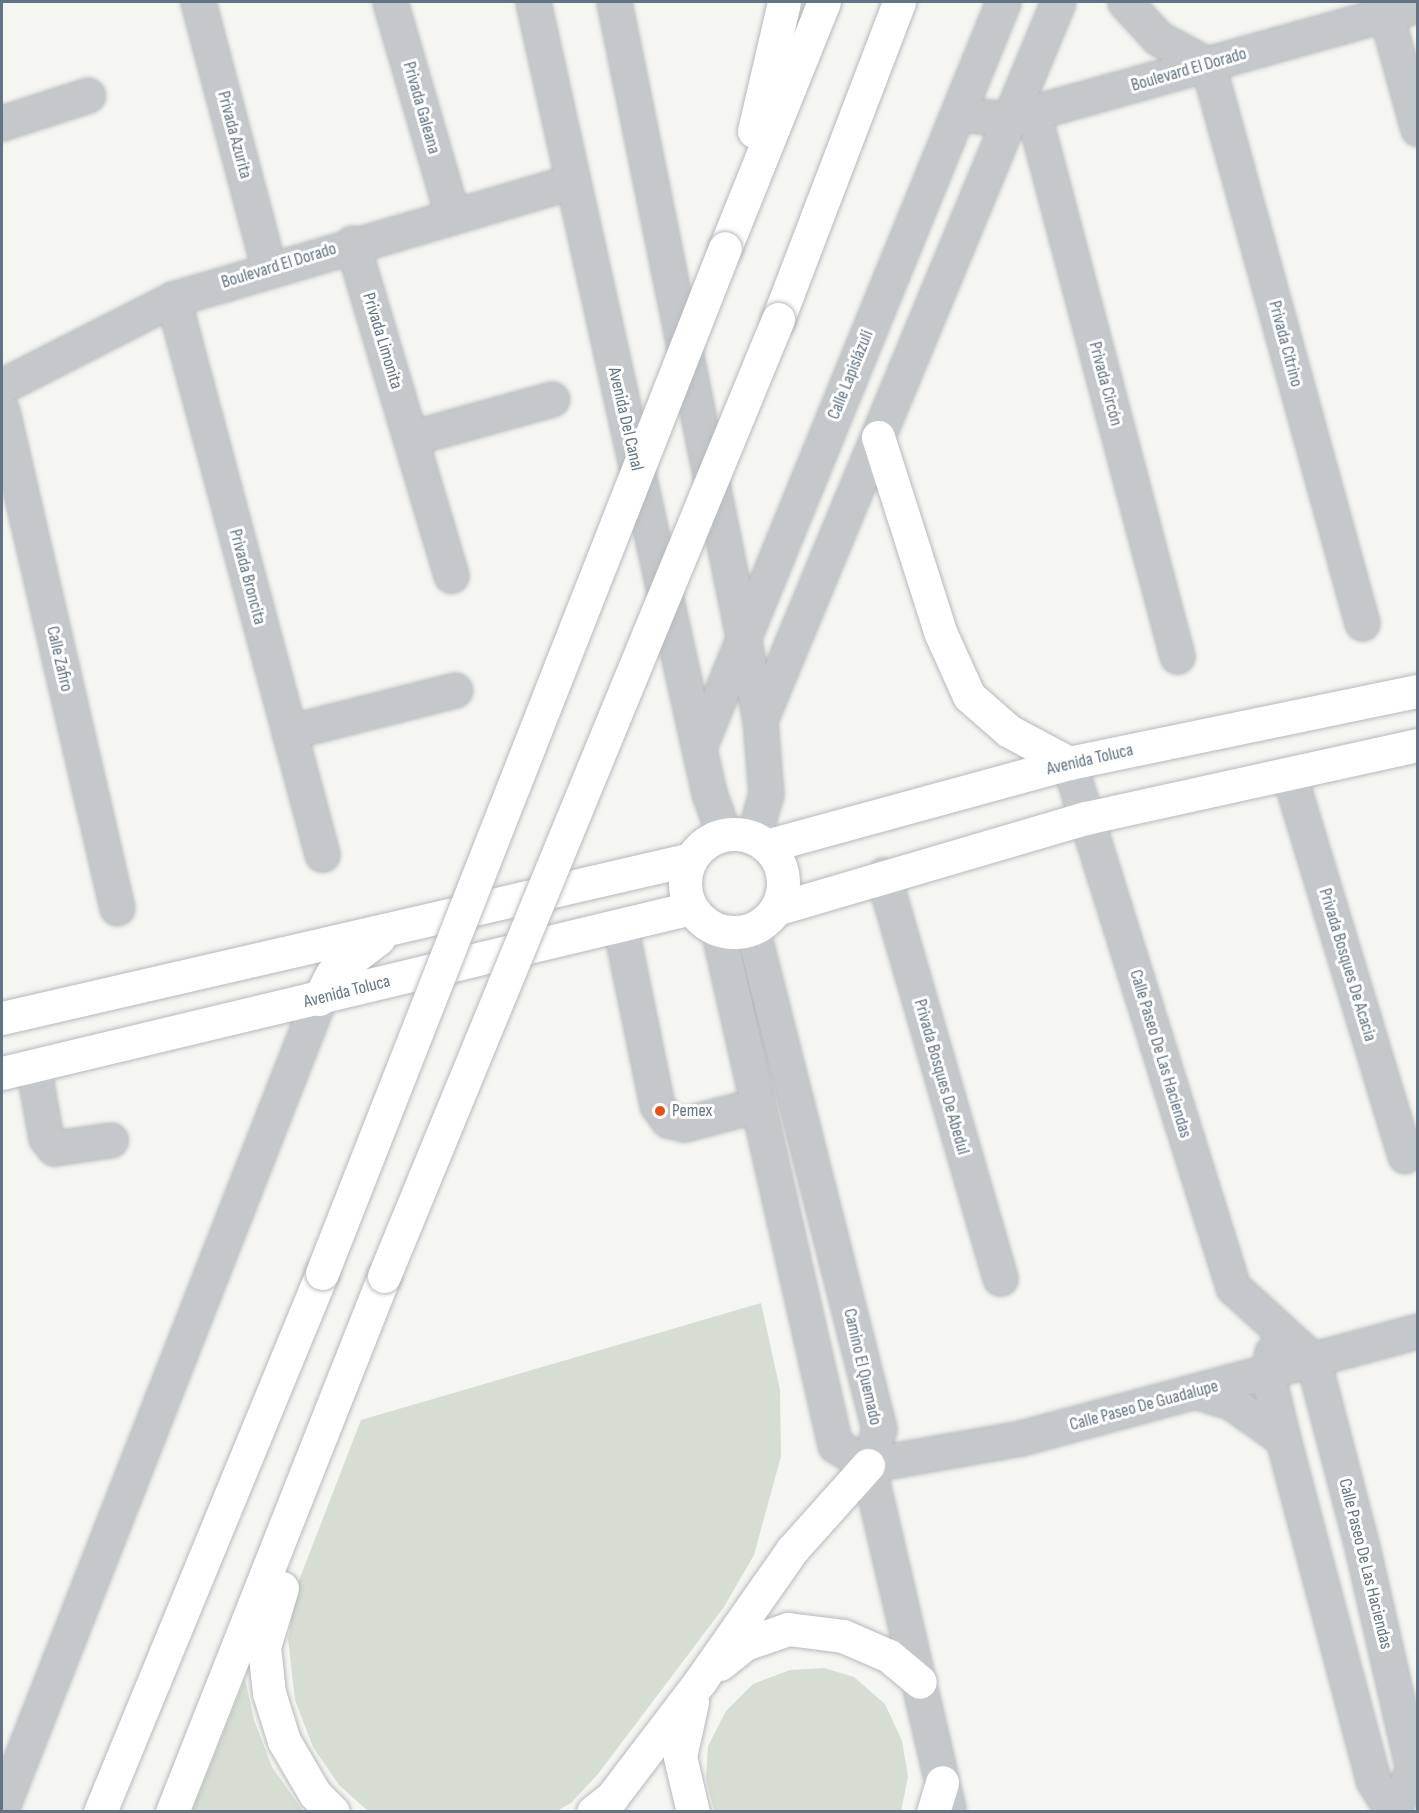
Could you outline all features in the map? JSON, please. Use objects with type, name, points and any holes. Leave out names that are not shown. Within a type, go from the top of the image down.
[{"type":"main road","points":[[726,248],[784,2]]},
{"type":"main road","points":[[100,1812],[322,1273],[824,2]]},
{"type":"main road","points":[[172,1812],[384,1276],[778,319],[899,2]]},
{"type":"main road","points":[[878,437],[941,634],[969,696],[1009,731],[1069,763]]},
{"type":"main road","name":"Avenida Toluca","points":[[748,839],[1069,763],[1418,691]]},
{"type":"main road","points":[[764,919],[783,875],[748,839],[704,843],[691,859],[685,875],[691,908],[718,929],[735,933],[764,919],[883,876],[1086,818],[1418,745]]},
{"type":"main road","points":[[2,1018],[691,859]]},
{"type":"main road","name":"Avenida Toluca","points":[[2,1073],[319,999],[691,908]]},
{"type":"main road","points":[[319,999],[332,974],[360,948],[399,927]]},
{"type":"main road","points":[[333,1812],[315,1794],[284,1741],[268,1693],[264,1647],[353,1357]]},
{"type":"main road","points":[[593,1812],[612,1797],[701,1680],[792,1550],[868,1465]]},
{"type":"main road","points":[[693,1812],[680,1757],[685,1721],[701,1680],[745,1644],[788,1629],[843,1636],[889,1656],[920,1682]]},
{"type":"street","name":"Privada Azurita","points":[[198,2],[270,269]]},
{"type":"street","name":"Privada Galeana","points":[[390,2],[452,214]]},
{"type":"street","name":"Avenida Del Canal","points":[[533,2],[571,182],[699,747],[748,839]]},
{"type":"street","points":[[614,2],[760,720],[766,794],[748,839]]},
{"type":"street","name":"Calle Lapislázuli","points":[[699,747],[1003,2]]},
{"type":"street","points":[[760,720],[878,437],[1022,116],[1058,2]]},
{"type":"street","points":[[1125,2],[1158,38],[1208,65]]},
{"type":"street","name":"Boulevard El Dorado","points":[[958,114],[1022,116],[1418,5]]},
{"type":"street","points":[[1386,14],[1418,129]]},
{"type":"street","name":"Privada Citrino","points":[[1208,65],[1362,623]]},
{"type":"street","points":[[2,123],[88,96]]},
{"type":"street","name":"Privada Circón","points":[[1022,116],[1177,656]]},
{"type":"street","name":"Boulevard El Dorado","points":[[2,386],[172,299],[352,243],[571,182]]},
{"type":"street","name":"Privada Limonita","points":[[352,243],[451,576]]},
{"type":"street","name":"Privada Broncita","points":[[172,299],[322,854]]},
{"type":"street","points":[[411,438],[552,399]]},
{"type":"street","name":"Calle Zafiro","points":[[2,411],[117,908]]},
{"type":"street","points":[[289,732],[455,690]]},
{"type":"street","name":"Calle Paseo De Las Haciendas","points":[[1069,763],[1233,1287],[1312,1360],[1362,1547],[1415,1769],[1393,1812],[1373,1780],[1267,1373],[1277,1329]]},
{"type":"street","name":"Privada Bosques De Acacia","points":[[1289,774],[1405,1156]]},
{"type":"street","name":"Privada Bosques De Abedul","points":[[883,876],[1000,1278]]},
{"type":"street","name":"Camino El Quemado","points":[[764,919],[879,1429],[868,1465]]},
{"type":"street","points":[[620,926],[657,1105],[668,1120],[684,1124],[757,1105]]},
{"type":"street","points":[[718,929],[834,1445],[868,1465],[920,1682],[941,1802]]},
{"type":"street","points":[[2,1808],[319,999]]},
{"type":"street","points":[[33,1066],[46,1138],[54,1148],[110,1140]]},
{"type":"street","name":"Calle Paseo De Guadalupe","points":[[868,1465],[1021,1438],[1418,1331]]},
{"type":"street","points":[[1198,1392],[1231,1402],[1283,1439]]},
{"type":"street","points":[[1315,1559],[1362,1547]]},
{"type":"shaded area","points":[[761,1303],[780,1390],[781,1456],[754,1555],[724,1607],[598,1774],[571,1803],[555,1812],[368,1811],[339,1785],[313,1747],[295,1700],[288,1639],[296,1588],[361,1420]]},
{"type":"shaded area","points":[[824,1668],[854,1677],[885,1704],[902,1741],[908,1777],[901,1811],[714,1811],[706,1779],[708,1746],[726,1711],[753,1684],[790,1670]]},
{"type":"shaded area","points":[[245,1679],[254,1720],[272,1767],[303,1811],[192,1811]]},
{"type":"place","name":"Pemex","points":[[660,1111]]}]
